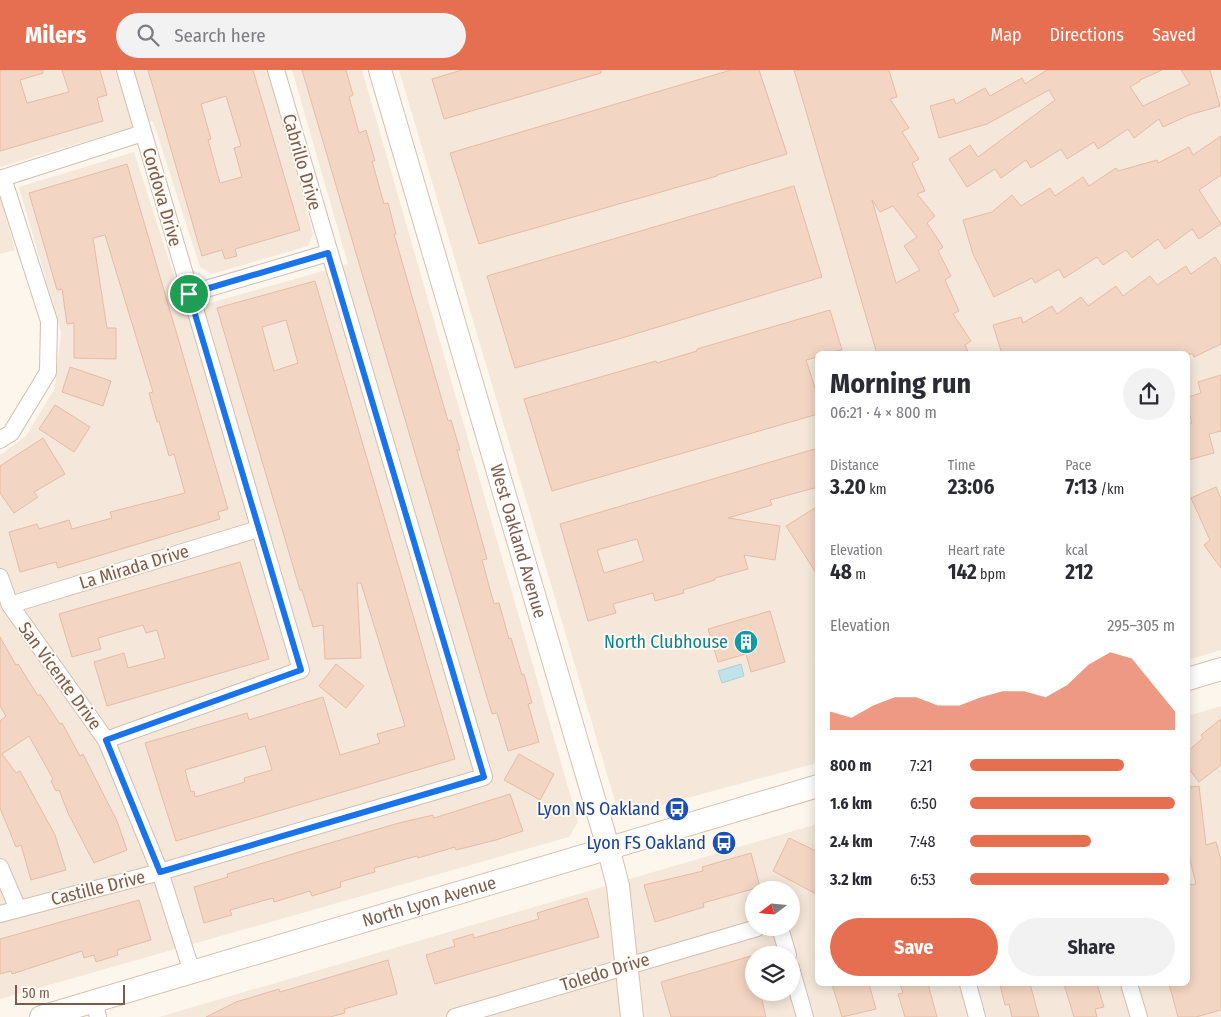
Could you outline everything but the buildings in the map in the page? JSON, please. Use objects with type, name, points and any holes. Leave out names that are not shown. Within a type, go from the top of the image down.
[{"type":"street","name":"Cordova Drive","points":[[106,740],[301,670],[189,294],[125,70]]},
{"type":"street","name":"Cabrillo Drive","points":[[276,70],[328,253],[484,777]]},
{"type":"street","name":"West Oakland Avenue","points":[[380,70],[608,847],[618,886],[627,965],[628,996],[632,1017]]},
{"type":"street","points":[[0,440],[11,433],[48,372],[49,321],[1,178],[143,133]]},
{"type":"street","points":[[189,294],[328,253]]},
{"type":"street","name":"La Mirada Drive","points":[[10,605],[258,529]]},
{"type":"street","name":"San Vicente Drive","points":[[0,577],[10,605],[106,740],[160,872],[192,972]]},
{"type":"street","points":[[1190,677],[1221,669]]},
{"type":"street","name":"Castille Drive","points":[[0,914],[160,872],[484,777]]},
{"type":"street","name":"North Lyon Avenue","points":[[41,1017],[96,1009],[192,972],[815,787]]},
{"type":"street","points":[[0,867],[18,908]]},
{"type":"street","name":"Toledo Drive","points":[[454,1017],[745,931]]},
{"type":"street","points":[[969,986],[977,1017]]},
{"type":"street","points":[[1130,986],[1139,1017]]},
{"type":"street","points":[[800,1000],[805,1017]]},
{"type":"shaded area","points":[[0,70],[269,70],[313,234],[308,246],[212,274],[200,267],[153,121],[0,167]]},
{"type":"shaded area","points":[[292,70],[362,70],[578,822],[569,837],[0,999],[0,455],[26,436],[55,388],[61,332],[19,187],[134,152],[185,310],[348,264]]},
{"type":"shaded area","points":[[399,70],[1221,70],[1221,650],[1190,659],[1190,351],[815,351],[815,764],[625,815],[617,808]]},
{"type":"shaded area","points":[[0,195],[15,250],[0,254]]},
{"type":"shaded area","points":[[1221,706],[1221,1017],[159,1017],[815,825],[815,986],[1190,986],[1190,715]]},
{"type":"water","points":[[741,664],[744,676],[722,683],[718,671]]},
{"type":"place","name":"North Clubhouse","points":[[746,642]]},
{"type":"place","name":"Lyon NS Oakland","points":[[677,809]]},
{"type":"place","name":"Lyon FS Oakland","points":[[724,843]]},
{"type":"route","points":[[328,253],[484,777],[160,872],[106,740],[301,670],[189,294],[328,253]]}]
